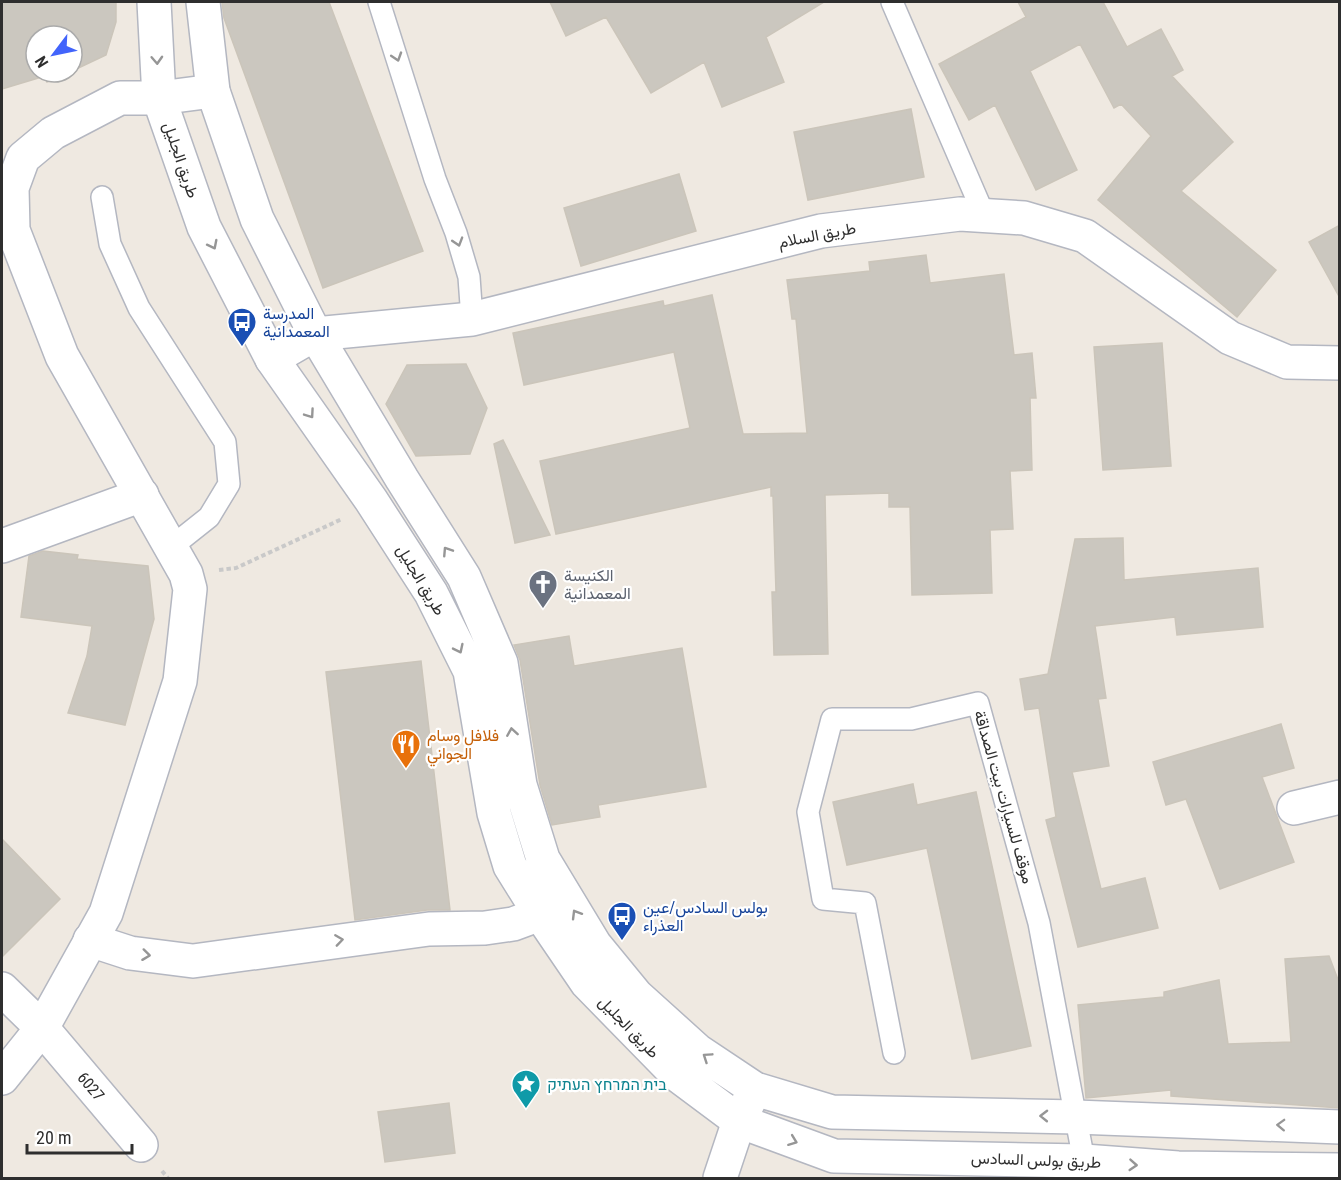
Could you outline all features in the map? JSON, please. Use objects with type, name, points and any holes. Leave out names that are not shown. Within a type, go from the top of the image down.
[{"type":"street","name":"طريق الجليل","points":[[154,2],[159,98],[204,227],[272,359],[371,500],[432,593],[470,670],[494,813],[510,866],[587,983],[676,1074],[739,1120]]},
{"type":"street","name":"طريق الجليل","points":[[203,2],[213,91],[257,219],[315,334],[402,480],[464,577],[501,663],[520,785],[543,859],[595,945],[636,995],[698,1051],[755,1089]]},
{"type":"street","points":[[2,1078],[42,1028],[106,913],[180,681],[190,589],[178,561],[142,495],[62,356],[14,230],[12,188],[23,158],[53,133],[120,98],[159,98],[213,91]]},
{"type":"street","name":"طريق السلام","points":[[272,359],[315,334],[472,319],[821,231],[960,214],[1024,218],[1085,236],[1230,338],[1287,362],[1340,363]]},
{"type":"street","points":[[2,546],[142,495]]},
{"type":"street","points":[[1294,808],[1340,797]]},
{"type":"street","points":[[90,940],[130,953],[193,961],[429,929],[513,924],[540,914]]},
{"type":"street","name":"6027","points":[[2,989],[42,1028],[141,1145]]},
{"type":"street","points":[[720,1179],[739,1120],[755,1089],[832,1112],[1077,1117],[1340,1127]]},
{"type":"street","name":"طريق بولس السادس","points":[[739,1120],[834,1156],[1084,1161],[1178,1168],[1340,1170]]},
{"type":"lane","points":[[379,2],[435,179],[456,233],[469,277],[472,319]]},
{"type":"lane","points":[[892,2],[984,215]]},
{"type":"lane","points":[[102,197],[110,244],[139,308],[225,442],[229,484],[178,561]]},
{"type":"lane","name":"موقف للسيارات بيت الصداقة","points":[[894,1053],[865,903],[823,899],[808,812],[831,719],[912,719],[978,703],[1039,923],[1084,1161]]},
{"type":"path","points":[[178,561],[236,568],[334,523],[371,500]]},
{"type":"building","points":[[2,2],[116,2],[116,22],[106,55],[84,65],[84,24],[24,24],[24,82],[2,89]]},
{"type":"building","points":[[222,2],[329,2],[423,251],[323,288],[224,18]]},
{"type":"building","points":[[550,2],[824,2],[766,37],[784,82],[722,107],[704,62],[651,93],[606,17],[566,36]]},
{"type":"building","points":[[1018,2],[1103,2],[1127,47],[1161,29],[1183,70],[1172,76],[1233,142],[1181,191],[1276,270],[1237,317],[1098,200],[1151,136],[1121,104],[1114,108],[1080,44],[1030,71],[1077,170],[1036,190],[995,105],[969,120],[939,64],[1026,17]]},
{"type":"building","points":[[911,109],[924,177],[808,200],[794,132]]},
{"type":"building","points":[[679,174],[696,231],[581,266],[564,208]]},
{"type":"building","points":[[1340,225],[1340,298],[1309,242]]},
{"type":"building","points":[[926,255],[930,283],[1004,274],[1014,355],[1032,353],[1036,398],[1030,398],[1032,470],[1010,471],[1013,529],[990,530],[992,593],[912,595],[910,507],[889,507],[889,493],[825,495],[828,654],[774,655],[772,592],[776,592],[771,487],[556,534],[540,461],[690,428],[674,352],[524,385],[513,333],[663,301],[664,306],[712,295],[743,434],[807,433],[796,319],[792,319],[787,280],[870,271],[869,262]]},
{"type":"building","points":[[1162,343],[1171,466],[1103,470],[1094,347]]},
{"type":"building","points":[[466,364],[487,408],[470,454],[416,456],[386,404],[407,365]]},
{"type":"building","points":[[503,440],[550,535],[515,543],[494,444]]},
{"type":"building","points":[[1123,538],[1124,580],[1258,568],[1263,627],[1177,635],[1175,617],[1095,626],[1106,698],[1098,699],[1109,766],[1072,772],[1101,889],[1145,878],[1158,928],[1078,947],[1046,820],[1056,817],[1039,708],[1025,710],[1020,679],[1048,674],[1075,539]]},
{"type":"building","points":[[43,551],[78,555],[77,559],[148,566],[154,619],[125,725],[68,713],[87,656],[92,626],[21,617],[29,556]]},
{"type":"building","points":[[569,636],[574,666],[682,648],[706,787],[598,805],[600,817],[552,825],[540,785],[520,660],[514,645]]},
{"type":"building","points":[[421,661],[450,910],[427,910],[355,920],[326,672]]},
{"type":"building","points":[[1281,724],[1294,768],[1262,777],[1294,862],[1220,889],[1186,799],[1166,805],[1153,762]]},
{"type":"building","points":[[913,784],[917,805],[976,792],[1031,1046],[972,1059],[927,848],[847,865],[833,802]]},
{"type":"building","points":[[2,839],[60,899],[2,957]]},
{"type":"building","points":[[1329,956],[1340,985],[1340,1108],[1171,1096],[1171,1090],[1086,1098],[1078,1005],[1164,997],[1164,992],[1219,980],[1228,1044],[1291,1042],[1285,959]]},
{"type":"building","points":[[449,1103],[455,1153],[385,1162],[378,1112]]},
{"type":"place","name":"المدرسة المعمدانية","points":[[242,348]]},
{"type":"place","name":"الكنيسة المعمدانية","points":[[543,610]]},
{"type":"place","name":"فلافل وسام الجواني","points":[[406,770]]},
{"type":"place","name":"بولس السادس/عين العذراء","points":[[622,942]]},
{"type":"place","name":"בית המרחץ העתיק","points":[[526,1110]]}]
